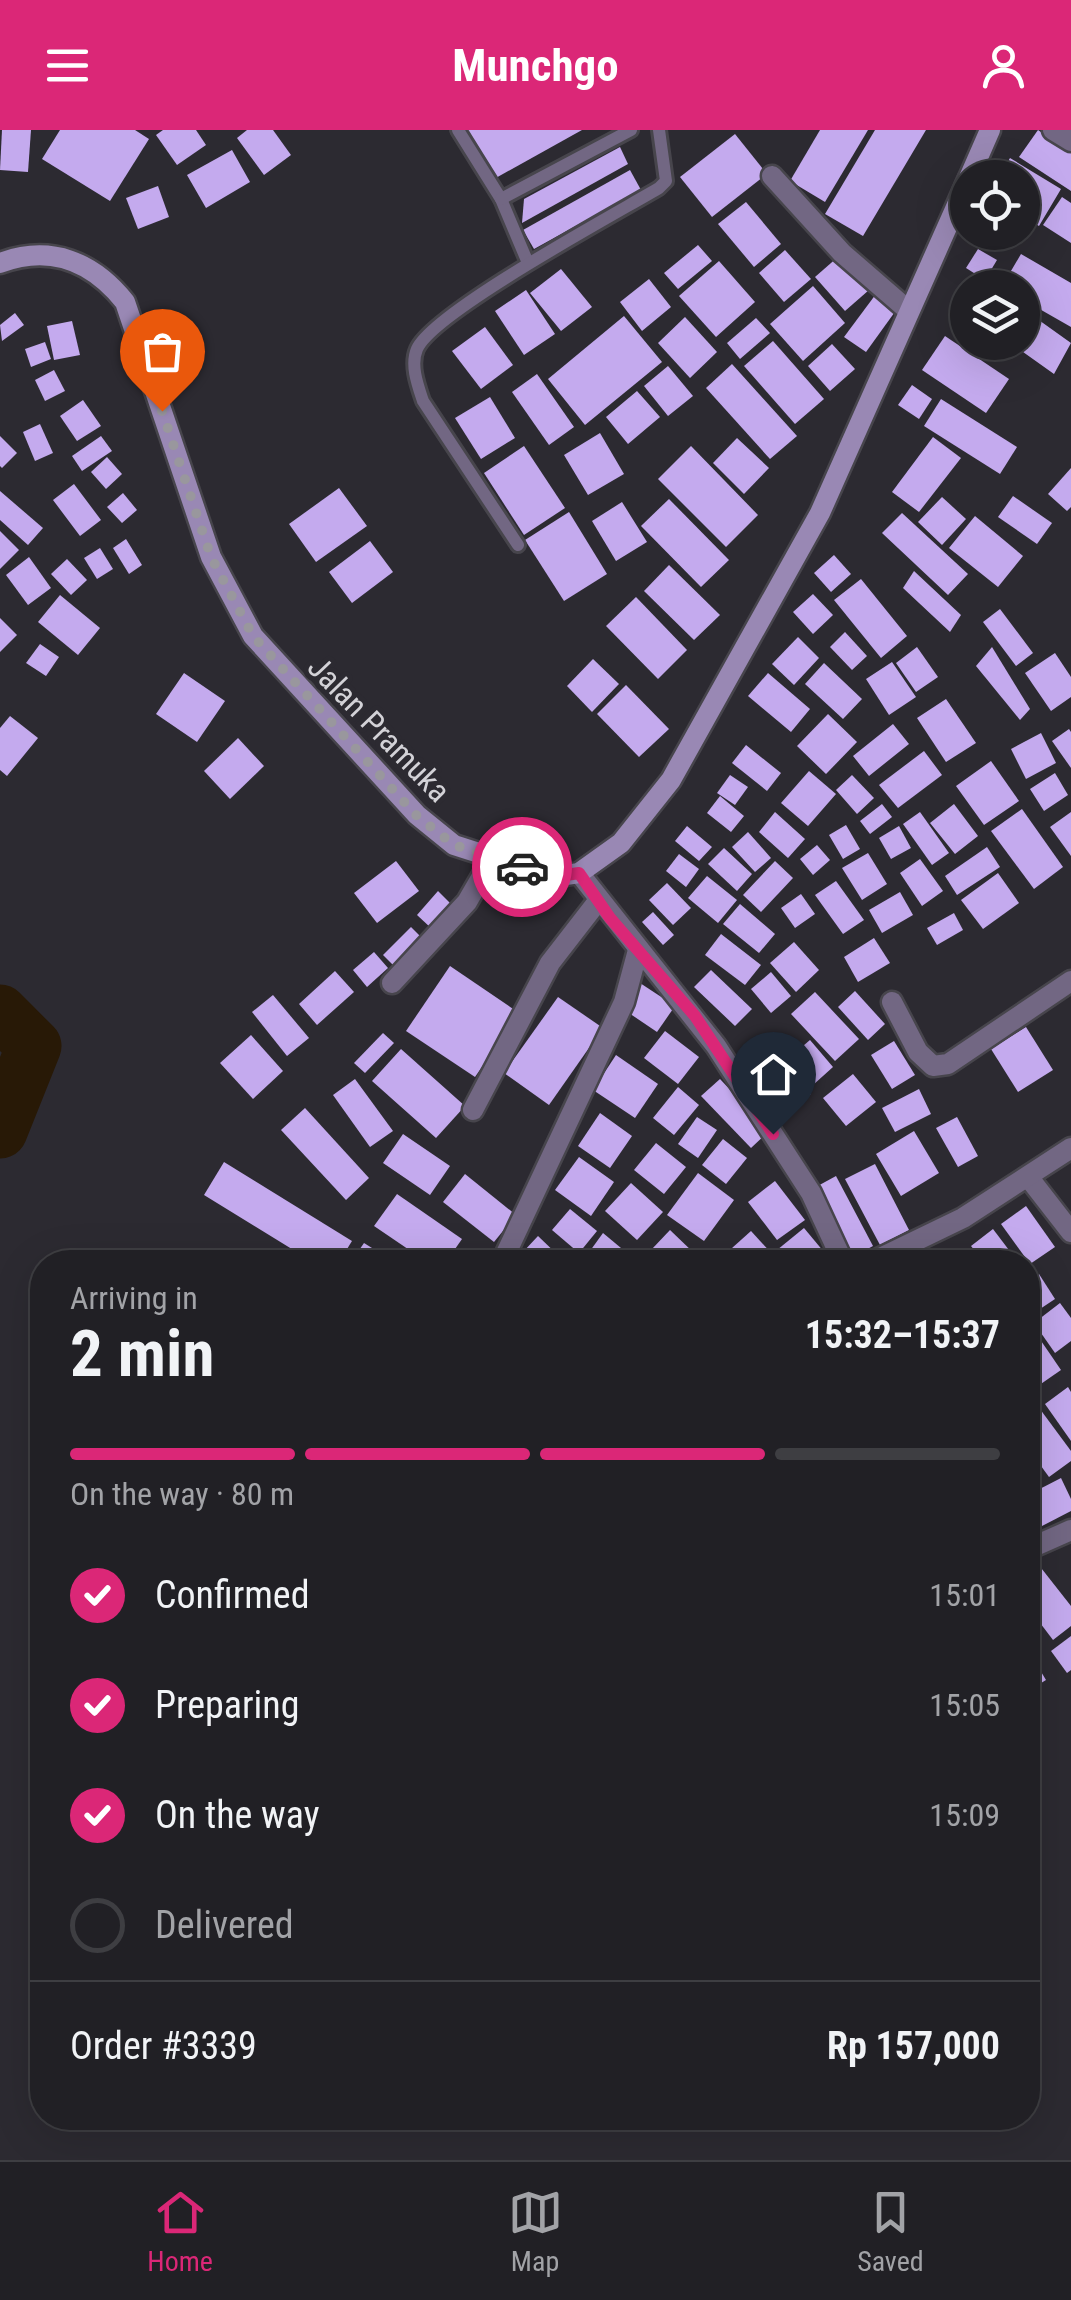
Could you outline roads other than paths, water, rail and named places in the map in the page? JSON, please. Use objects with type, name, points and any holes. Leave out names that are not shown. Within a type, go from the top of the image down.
[{"type":"street","points":[[977,160],[990,130]]},
{"type":"street","points":[[1054,130],[1071,141]]},
{"type":"street","points":[[772,176],[842,253],[909,311]]},
{"type":"street","points":[[837,1250],[811,1193],[716,1046],[579,873],[622,844],[670,780],[820,514],[950,219]]},
{"type":"street","name":"Jalan Pramuka","points":[[2,260],[68,258],[87,265],[125,302],[211,557],[253,636],[417,816],[454,845],[553,877],[579,873]]},
{"type":"street","points":[[392,983],[467,902],[492,858]]},
{"type":"street","points":[[473,1110],[550,962],[598,901]]},
{"type":"street","points":[[508,1250],[624,1002],[638,950]]},
{"type":"street","points":[[892,1002],[918,1052],[933,1066],[948,1064],[1071,981]]},
{"type":"street","points":[[897,1250],[964,1218],[1071,1148]]},
{"type":"street","points":[[1029,1178],[1071,1232]]},
{"type":"street","points":[[1040,1543],[1071,1530]]},
{"type":"lane","points":[[458,130],[501,199],[528,263]]},
{"type":"lane","points":[[501,199],[632,130]]},
{"type":"lane","points":[[518,545],[424,401],[415,378],[417,349],[432,333],[528,263],[659,188],[666,181],[666,156],[659,130]]},
{"type":"waterway","points":[[0,1012],[34,1046],[0,1131]]}]
